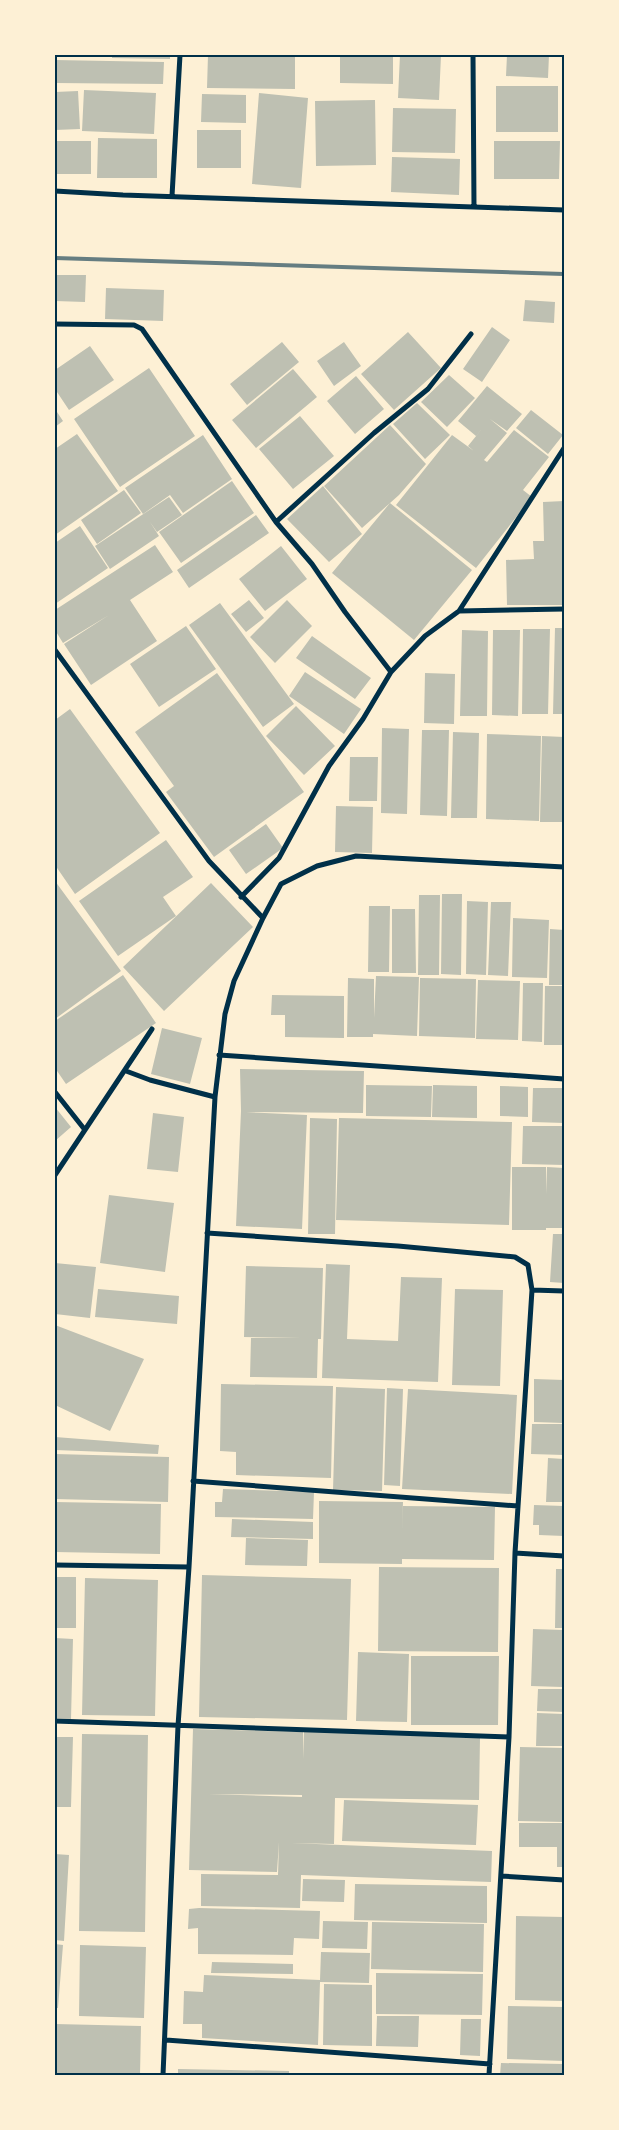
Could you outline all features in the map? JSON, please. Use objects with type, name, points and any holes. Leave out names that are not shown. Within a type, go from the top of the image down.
[{"type":"street","points":[[172,196],[180,55]]},
{"type":"street","points":[[473,55],[474,207]]},
{"type":"street","points":[[55,191],[564,210]]},
{"type":"street","points":[[55,324],[123,324],[140,326],[276,522],[312,564],[345,612],[391,672]]},
{"type":"street","points":[[276,522],[374,433],[428,389],[470,334]]},
{"type":"street","points":[[241,897],[279,858],[329,766],[363,718],[391,672],[425,636],[459,611],[564,448]]},
{"type":"street","points":[[459,611],[564,608]]},
{"type":"street","points":[[55,650],[210,861],[241,897],[263,918]]},
{"type":"street","points":[[163,2075],[178,1726],[189,1566],[215,1097],[224,1014],[234,981],[281,884],[317,866],[356,856],[564,867]]},
{"type":"street","points":[[55,1175],[126,1071],[152,1029]]},
{"type":"street","points":[[219,1055],[564,1079]]},
{"type":"street","points":[[126,1071],[150,1080],[215,1097]]},
{"type":"street","points":[[55,1092],[85,1130]]},
{"type":"street","points":[[207,1233],[398,1246],[515,1257],[528,1265],[532,1290],[515,1553],[509,1737],[489,2075]]},
{"type":"street","points":[[532,1290],[564,1291]]},
{"type":"street","points":[[193,1481],[518,1506]]},
{"type":"street","points":[[515,1553],[564,1556]]},
{"type":"street","points":[[55,1565],[189,1566]]},
{"type":"street","points":[[55,1722],[509,1737]]},
{"type":"street","points":[[501,1876],[564,1880]]},
{"type":"street","points":[[166,2040],[490,2064]]},
{"type":"building","points":[[112,55],[170,55],[170,59],[112,58]]},
{"type":"building","points":[[208,55],[295,55],[295,89],[207,88]]},
{"type":"building","points":[[340,55],[393,55],[393,84],[340,83]]},
{"type":"building","points":[[400,55],[441,55],[439,100],[398,98]]},
{"type":"building","points":[[507,55],[549,55],[548,78],[506,76]]},
{"type":"building","points":[[55,60],[164,62],[163,84],[55,83]]},
{"type":"building","points":[[496,86],[558,86],[558,132],[496,132]]},
{"type":"building","points":[[84,90],[156,93],[154,134],[82,131]]},
{"type":"building","points":[[78,91],[80,129],[55,130],[55,92]]},
{"type":"building","points":[[259,93],[308,98],[301,188],[252,184]]},
{"type":"building","points":[[202,94],[246,95],[246,123],[201,122]]},
{"type":"building","points":[[375,100],[376,165],[316,166],[315,101]]},
{"type":"building","points":[[393,108],[456,109],[455,153],[392,152]]},
{"type":"building","points":[[197,130],[241,130],[241,168],[197,168]]},
{"type":"building","points":[[98,138],[157,139],[157,178],[97,178]]},
{"type":"building","points":[[55,141],[91,141],[91,174],[55,174]]},
{"type":"building","points":[[494,141],[560,141],[559,179],[494,179]]},
{"type":"building","points":[[392,157],[460,159],[459,195],[391,192]]},
{"type":"building","points":[[55,275],[86,275],[85,302],[55,301]]},
{"type":"building","points":[[106,288],[164,290],[163,321],[105,319]]},
{"type":"building","points":[[525,300],[555,302],[554,323],[523,321]]},
{"type":"building","points":[[492,327],[510,340],[482,382],[463,369]]},
{"type":"building","points":[[408,332],[441,368],[394,410],[361,374]]},
{"type":"building","points":[[282,342],[299,362],[247,405],[230,384]]},
{"type":"building","points":[[344,342],[361,366],[334,386],[317,361]]},
{"type":"building","points":[[90,346],[114,380],[69,410],[55,389],[55,370]]},
{"type":"building","points":[[149,368],[195,436],[120,487],[74,419]]},
{"type":"building","points":[[293,369],[317,397],[256,448],[232,420]]},
{"type":"building","points":[[449,375],[475,398],[447,427],[421,402]]},
{"type":"building","points":[[356,376],[384,409],[355,434],[327,401]]},
{"type":"building","points":[[487,386],[522,414],[507,431],[490,419],[507,433],[484,460],[487,462],[514,430],[549,457],[523,490],[532,497],[476,568],[396,505],[452,435],[474,451],[468,446],[485,425],[476,436],[458,421]]},
{"type":"building","points":[[417,403],[450,435],[425,459],[393,424]]},
{"type":"building","points":[[55,409],[63,421],[55,427]]},
{"type":"building","points":[[531,410],[563,435],[548,454],[516,428]]},
{"type":"building","points":[[300,416],[334,456],[293,489],[259,449]]},
{"type":"building","points":[[390,425],[426,464],[399,495],[362,528],[324,486]]},
{"type":"building","points":[[77,434],[118,491],[55,535],[55,449]]},
{"type":"building","points":[[203,435],[232,479],[183,513],[170,495],[143,514],[125,488]]},
{"type":"building","points":[[232,481],[254,513],[181,563],[159,532]]},
{"type":"building","points":[[323,486],[362,534],[329,562],[287,519]]},
{"type":"building","points":[[124,490],[141,513],[97,544],[81,520]]},
{"type":"building","points":[[169,497],[182,515],[157,532],[150,522],[159,536],[110,569],[95,546]]},
{"type":"building","points":[[564,501],[564,605],[507,605],[506,560],[534,559],[533,541],[544,541],[543,502]]},
{"type":"building","points":[[390,503],[472,570],[414,640],[332,573]]},
{"type":"building","points":[[256,515],[269,533],[189,588],[177,570]]},
{"type":"building","points":[[80,526],[108,568],[55,604],[55,543]]},
{"type":"building","points":[[155,545],[173,572],[130,600],[157,641],[91,685],[64,644],[109,615],[63,643],[55,630],[55,610]]},
{"type":"building","points":[[281,546],[307,579],[265,611],[239,579]]},
{"type":"building","points":[[249,600],[264,618],[246,632],[231,614]]},
{"type":"building","points":[[287,600],[312,626],[275,663],[250,637]]},
{"type":"building","points":[[220,603],[294,704],[263,727],[189,625]]},
{"type":"building","points":[[186,626],[216,669],[159,707],[130,664]]},
{"type":"building","points":[[555,628],[564,628],[564,714],[553,714]]},
{"type":"building","points":[[523,629],[550,629],[548,714],[522,714]]},
{"type":"building","points":[[462,630],[488,631],[487,716],[460,716]]},
{"type":"building","points":[[493,630],[520,630],[518,716],[492,715]]},
{"type":"building","points":[[312,636],[371,678],[355,699],[296,658]]},
{"type":"building","points":[[305,672],[361,709],[344,734],[289,696]]},
{"type":"building","points":[[217,673],[304,792],[214,857],[166,792],[174,786],[135,732]]},
{"type":"building","points":[[425,673],[455,674],[454,724],[424,723]]},
{"type":"building","points":[[296,706],[335,746],[304,775],[266,736]]},
{"type":"building","points":[[70,709],[160,833],[75,894],[55,865],[55,720]]},
{"type":"building","points":[[382,728],[409,729],[407,814],[381,813]]},
{"type":"building","points":[[422,730],[449,730],[447,816],[420,815]]},
{"type":"building","points":[[453,732],[479,733],[477,818],[451,818]]},
{"type":"building","points":[[487,734],[541,736],[539,821],[486,819]]},
{"type":"building","points":[[542,736],[564,737],[564,822],[540,822]]},
{"type":"building","points":[[350,757],[378,757],[377,801],[349,801]]},
{"type":"building","points":[[336,806],[373,807],[372,853],[335,852]]},
{"type":"building","points":[[266,824],[283,848],[246,874],[229,850]]},
{"type":"building","points":[[166,840],[193,877],[163,897],[176,916],[118,956],[79,901]]},
{"type":"building","points":[[55,881],[121,971],[55,1019]]},
{"type":"building","points":[[211,883],[253,927],[164,1011],[123,967]]},
{"type":"building","points":[[442,894],[462,894],[461,975],[441,974]]},
{"type":"building","points":[[419,895],[440,895],[439,975],[418,975]]},
{"type":"building","points":[[467,901],[488,902],[486,975],[466,974]]},
{"type":"building","points":[[491,902],[511,902],[508,976],[488,975]]},
{"type":"building","points":[[369,906],[390,906],[389,972],[368,972]]},
{"type":"building","points":[[392,909],[415,909],[416,973],[392,973]]},
{"type":"building","points":[[513,918],[549,920],[547,978],[512,977]]},
{"type":"building","points":[[550,929],[564,930],[564,985],[549,985]]},
{"type":"building","points":[[123,975],[156,1023],[66,1084],[55,1068],[55,1021]]},
{"type":"building","points":[[376,976],[419,977],[417,1036],[373,1034],[373,1037],[347,1037],[348,978],[374,979],[374,1018]]},
{"type":"building","points":[[420,978],[476,979],[475,1038],[419,1036]]},
{"type":"building","points":[[478,980],[520,981],[518,1040],[476,1039]]},
{"type":"building","points":[[523,983],[543,983],[542,1042],[522,1041]]},
{"type":"building","points":[[545,986],[564,986],[564,1045],[544,1045]]},
{"type":"building","points":[[272,995],[344,996],[344,1038],[285,1037],[285,1015],[271,1015]]},
{"type":"building","points":[[162,1028],[202,1038],[190,1084],[151,1074]]},
{"type":"building","points":[[240,1069],[364,1071],[363,1113],[246,1112],[307,1115],[302,1229],[236,1226],[241,1111]]},
{"type":"building","points":[[366,1085],[432,1086],[431,1117],[366,1116]]},
{"type":"building","points":[[433,1085],[477,1086],[477,1118],[432,1117]]},
{"type":"building","points":[[500,1086],[528,1087],[528,1117],[500,1116]]},
{"type":"building","points":[[533,1088],[564,1088],[564,1123],[532,1122]]},
{"type":"building","points":[[55,1107],[71,1127],[55,1141]]},
{"type":"building","points":[[153,1113],[184,1117],[178,1172],[147,1169]]},
{"type":"building","points":[[310,1118],[337,1119],[335,1234],[308,1234]]},
{"type":"building","points":[[339,1118],[512,1122],[509,1225],[336,1220]]},
{"type":"building","points":[[523,1126],[564,1126],[564,1165],[522,1164]]},
{"type":"building","points":[[512,1167],[546,1167],[546,1194],[547,1167],[564,1168],[564,1228],[512,1230]]},
{"type":"building","points":[[109,1195],[174,1203],[165,1272],[100,1263]]},
{"type":"building","points":[[553,1234],[564,1234],[564,1283],[550,1282]]},
{"type":"building","points":[[55,1263],[96,1267],[90,1318],[55,1314]]},
{"type":"building","points":[[326,1264],[350,1265],[347,1339],[398,1341],[401,1277],[442,1278],[438,1382],[322,1378]]},
{"type":"building","points":[[246,1266],[323,1268],[321,1339],[318,1339],[317,1378],[250,1377],[251,1338],[301,1338],[244,1337]]},
{"type":"building","points":[[98,1289],[179,1296],[177,1324],[95,1317]]},
{"type":"building","points":[[455,1289],[503,1290],[500,1386],[452,1385]]},
{"type":"building","points":[[55,1325],[144,1359],[110,1431],[55,1405]]},
{"type":"building","points":[[534,1379],[564,1380],[564,1423],[534,1422]]},
{"type":"building","points":[[221,1384],[333,1386],[331,1478],[236,1475],[236,1452],[220,1451]]},
{"type":"building","points":[[336,1387],[385,1389],[382,1491],[333,1490]]},
{"type":"building","points":[[387,1388],[403,1389],[400,1486],[384,1485]]},
{"type":"building","points":[[408,1389],[517,1395],[512,1494],[402,1489]]},
{"type":"building","points":[[532,1424],[564,1424],[564,1455],[531,1454]]},
{"type":"building","points":[[55,1437],[159,1445],[158,1454],[55,1450]]},
{"type":"building","points":[[55,1454],[169,1457],[168,1502],[55,1499]]},
{"type":"building","points":[[548,1458],[564,1459],[564,1502],[546,1502]]},
{"type":"building","points":[[223,1489],[314,1492],[313,1519],[215,1517],[215,1502],[222,1502]]},
{"type":"building","points":[[319,1501],[403,1502],[402,1531],[403,1506],[495,1507],[494,1560],[402,1559],[402,1564],[319,1563]]},
{"type":"building","points":[[55,1502],[161,1504],[160,1554],[55,1552]]},
{"type":"building","points":[[534,1505],[564,1506],[564,1536],[539,1535],[539,1525],[533,1525]]},
{"type":"building","points":[[232,1519],[313,1522],[313,1539],[231,1537]]},
{"type":"building","points":[[246,1538],[308,1540],[307,1566],[245,1565]]},
{"type":"building","points":[[379,1567],[499,1568],[498,1652],[378,1651]]},
{"type":"building","points":[[556,1569],[564,1569],[564,1628],[555,1628]]},
{"type":"building","points":[[202,1575],[351,1579],[347,1720],[199,1717]]},
{"type":"building","points":[[55,1577],[76,1577],[76,1628],[55,1628]]},
{"type":"building","points":[[85,1578],[158,1580],[155,1716],[82,1715]]},
{"type":"building","points":[[533,1629],[563,1630],[562,1687],[531,1686]]},
{"type":"building","points":[[55,1638],[73,1639],[71,1719],[55,1718]]},
{"type":"building","points":[[358,1652],[409,1654],[407,1722],[356,1721]]},
{"type":"building","points":[[411,1656],[499,1656],[498,1725],[411,1725]]},
{"type":"building","points":[[538,1689],[564,1689],[564,1712],[537,1711]]},
{"type":"building","points":[[537,1713],[564,1714],[564,1746],[536,1746]]},
{"type":"building","points":[[193,1729],[303,1732],[303,1759],[304,1731],[480,1738],[479,1800],[335,1798],[334,1844],[291,1843],[492,1851],[491,1882],[301,1875],[300,1908],[201,1906],[201,1874],[278,1875],[279,1842],[277,1872],[189,1870]],"holes":[[[208,1794],[302,1795],[302,1797]]]},
{"type":"building","points":[[82,1734],[148,1735],[145,1932],[79,1931]]},
{"type":"building","points":[[55,1737],[73,1737],[71,1807],[55,1807]]},
{"type":"building","points":[[520,1747],[564,1748],[564,1822],[518,1821]]},
{"type":"building","points":[[344,1800],[478,1805],[476,1845],[342,1841]]},
{"type":"building","points":[[519,1823],[564,1823],[564,1867],[557,1867],[557,1847],[519,1847]]},
{"type":"building","points":[[55,1854],[69,1855],[64,1941],[55,1940]]},
{"type":"building","points":[[303,1879],[345,1880],[344,1902],[302,1901]]},
{"type":"building","points":[[355,1884],[487,1886],[487,1923],[354,1920]]},
{"type":"building","points":[[189,1909],[320,1911],[319,1939],[294,1938],[293,1955],[198,1954],[198,1928],[188,1929]]},
{"type":"building","points":[[516,1916],[564,1917],[564,2001],[515,2000]]},
{"type":"building","points":[[323,1921],[368,1922],[367,1949],[322,1948]]},
{"type":"building","points":[[372,1922],[484,1924],[483,1972],[371,1969]]},
{"type":"building","points":[[55,1944],[63,1945],[58,2008],[55,2008]]},
{"type":"building","points":[[80,1945],[146,1947],[144,2018],[79,2016]]},
{"type":"building","points":[[321,1952],[370,1953],[369,1983],[320,1982],[318,2045],[202,2038],[202,2024],[183,2024],[184,1991],[203,1992],[204,1975],[320,1980]]},
{"type":"building","points":[[212,1962],[293,1964],[293,1974],[211,1973]]},
{"type":"building","points":[[376,1973],[483,1974],[482,2015],[376,2014]]},
{"type":"building","points":[[324,1984],[372,1985],[372,2046],[323,2045]]},
{"type":"building","points":[[508,2006],[564,2007],[564,2061],[507,2059]]},
{"type":"building","points":[[377,2016],[419,2016],[418,2047],[376,2046]]},
{"type":"building","points":[[461,2019],[481,2019],[480,2056],[460,2055]]},
{"type":"building","points":[[55,2024],[141,2026],[140,2075],[55,2075]]},
{"type":"building","points":[[501,2063],[564,2064],[564,2075],[500,2075]]},
{"type":"building","points":[[178,2069],[289,2071],[289,2075],[178,2075]]},
{"type":"building","points":[[299,2073],[322,2073],[322,2075],[299,2075]]},
{"type":"railway","points":[[55,258],[564,274]]}]
